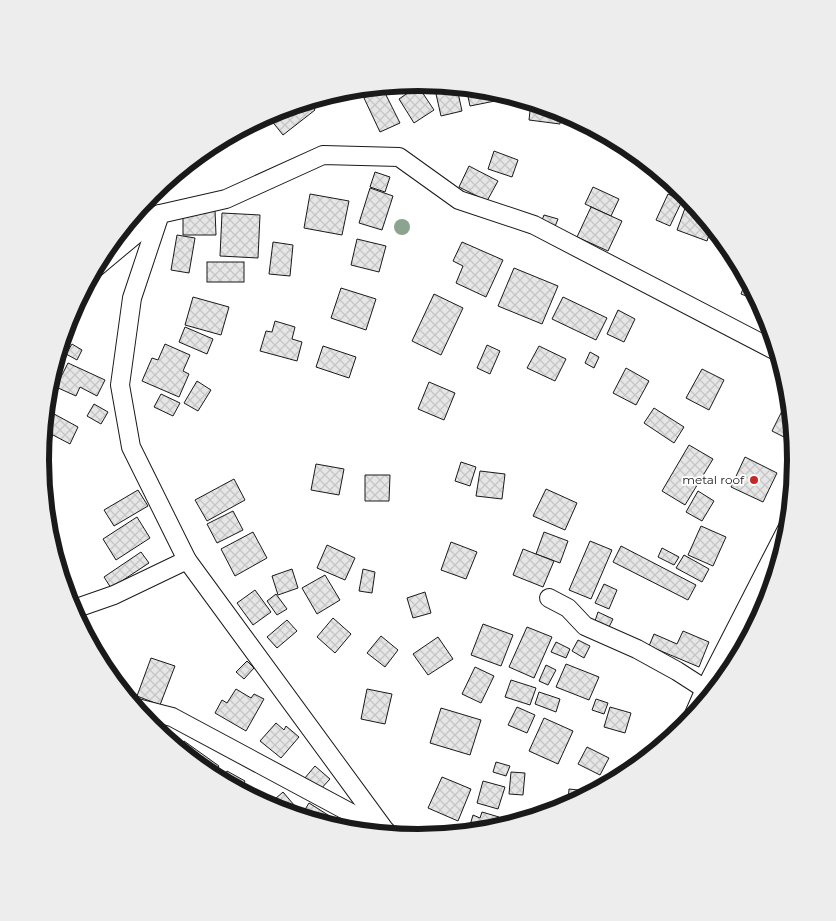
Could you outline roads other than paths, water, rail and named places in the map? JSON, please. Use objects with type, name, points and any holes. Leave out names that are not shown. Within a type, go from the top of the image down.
[{"type":"street","points":[[111,255],[160,214],[226,198],[323,155],[400,157],[459,200],[534,225],[770,348]]},
{"type":"street","points":[[160,214],[132,298],[120,384],[131,446],[187,560],[383,828]]},
{"type":"street","points":[[714,681],[776,553]]},
{"type":"street","points":[[79,607],[114,595],[187,560]]},
{"type":"street","points":[[549,598],[568,608],[586,626],[637,649],[707,690]]},
{"type":"street","points":[[146,710],[172,717],[380,828]]},
{"type":"place","name":"metal roof","points":[[754,480]]}]
